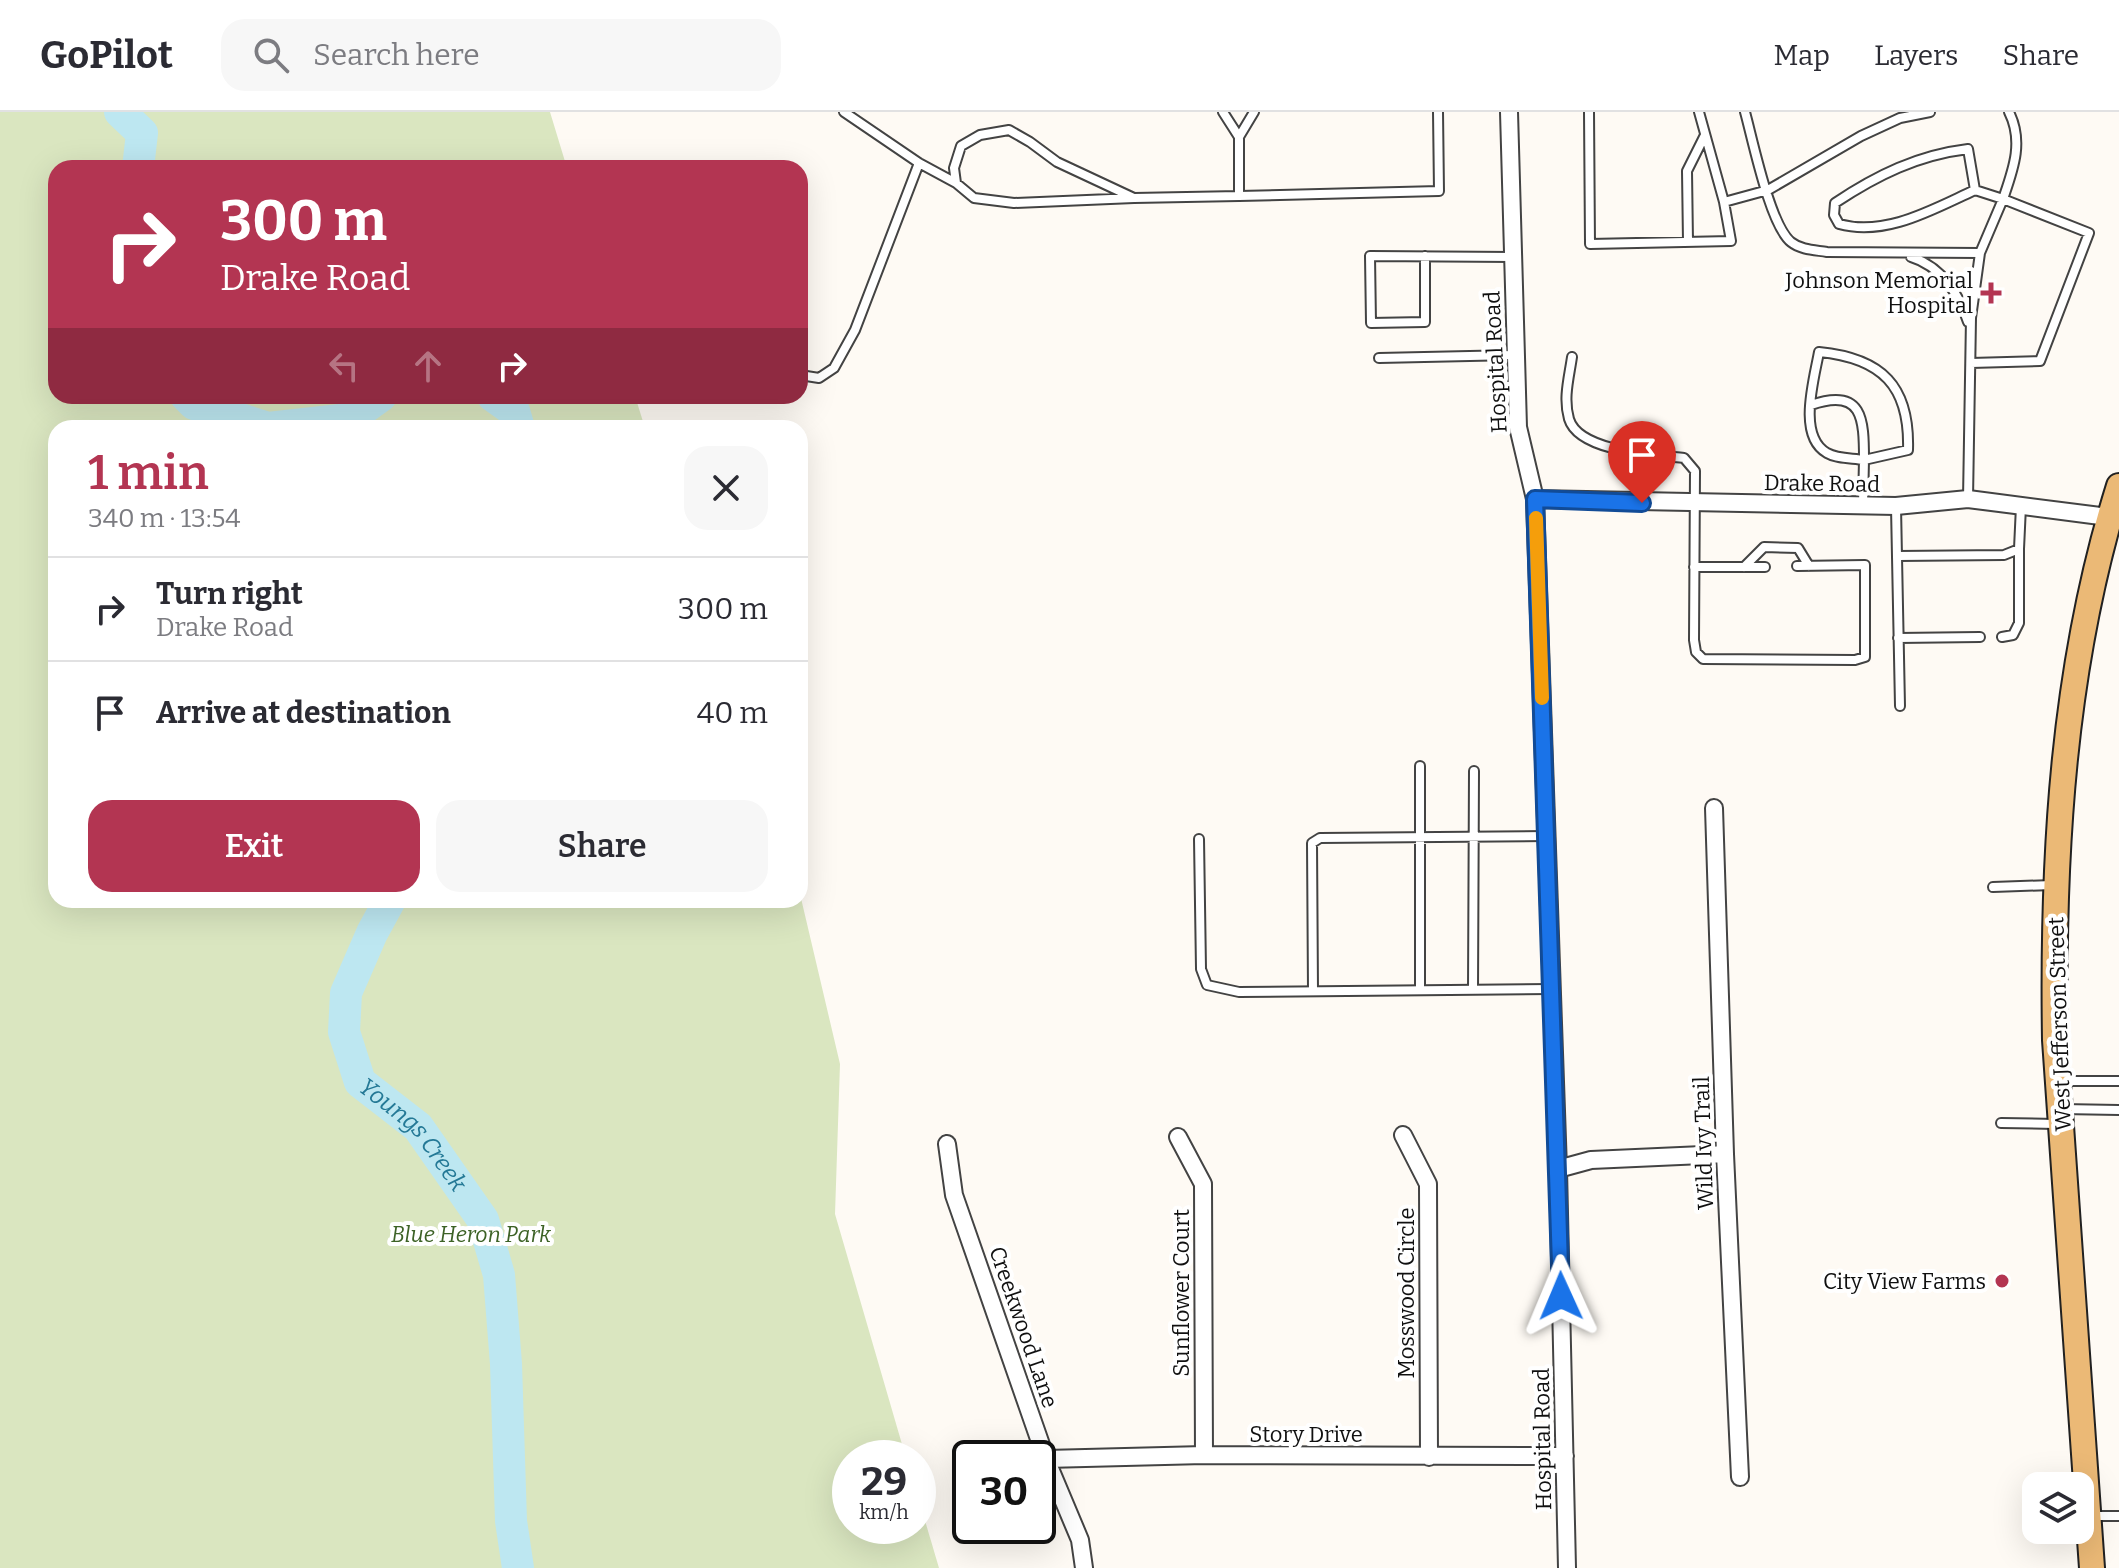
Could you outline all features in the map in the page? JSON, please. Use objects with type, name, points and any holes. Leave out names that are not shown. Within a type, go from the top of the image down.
[{"type":"main road","name":"West Jefferson Street","points":[[2085,1472],[2055,1040],[2054,957],[2062,767],[2079,649],[2115,502]]},
{"type":"main road","name":"West Jefferson Street","points":[[2090,1544],[2092,1568]]},
{"type":"street","name":"Hospital Road","points":[[1509,112],[1518,427],[1535,499],[1558,1169],[1567,1568]]},
{"type":"street","name":"Drake Road","points":[[1535,499],[1896,506],[1968,499],[2021,506],[2115,502]]},
{"type":"street","name":"Wild Ivy Trail","points":[[1714,808],[1725,1154],[1740,1477]]},
{"type":"street","name":"Mosswood Circle","points":[[1403,1135],[1428,1184],[1429,1457]]},
{"type":"street","name":"Sunflower Court","points":[[1178,1137],[1203,1184],[1204,1455]]},
{"type":"street","name":"Creekwood Lane","points":[[947,1144],[954,1195],[1039,1440]]},
{"type":"street","points":[[1558,1169],[1591,1160],[1725,1154]]},
{"type":"street","name":"Story Drive","points":[[1056,1459],[1204,1455],[1565,1456]]},
{"type":"street","name":"Creekwood Lane","points":[[1056,1483],[1080,1540],[1084,1568]]},
{"type":"lane","points":[[844,112],[919,163],[956,183],[974,198],[1014,203],[1439,191],[1438,112]]},
{"type":"lane","points":[[1223,112],[1239,137]]},
{"type":"lane","points":[[1239,196],[1239,137],[1254,112]]},
{"type":"lane","points":[[1589,112],[1590,244],[1731,241],[1724,202],[1699,112]]},
{"type":"lane","points":[[1745,112],[1774,218],[1790,241],[1805,249],[1903,254],[1980,253]]},
{"type":"lane","points":[[1724,202],[1768,190],[1861,136],[1900,118],[1930,112]]},
{"type":"lane","points":[[1968,499],[1975,275],[1980,253],[2016,159],[2017,140],[2009,112]]},
{"type":"lane","points":[[956,183],[954,168],[961,146],[980,135],[1009,130],[1057,162],[1134,198]]},
{"type":"lane","points":[[1688,242],[1687,171],[1705,134]]},
{"type":"lane","points":[[1971,363],[2040,361],[2089,233],[1975,190],[1892,225],[1850,227],[1839,224],[1834,215],[1835,203],[1884,173],[1946,152],[1968,149],[1975,190]]},
{"type":"lane","points":[[808,376],[819,378],[834,368],[855,330],[919,163]]},
{"type":"lane","points":[[1903,254],[1918,258],[1947,282],[1960,299],[1971,330]]},
{"type":"lane","points":[[1425,256],[1425,322],[1371,323],[1370,256],[1425,256],[1513,257]]},
{"type":"lane","points":[[1819,352],[1840,354],[1864,362],[1887,375],[1904,409],[1908,450],[1864,460],[1828,454],[1814,443],[1809,427],[1819,352]]},
{"type":"lane","points":[[1379,358],[1515,355]]},
{"type":"lane","points":[[1572,357],[1566,396],[1570,423],[1586,439],[1618,450],[1684,458],[1695,471],[1694,640],[1696,652],[1703,659],[1855,660],[1865,657],[1865,565],[1797,566]]},
{"type":"lane","points":[[1811,405],[1837,399],[1849,402],[1860,411],[1864,428],[1863,505]]},
{"type":"lane","points":[[1896,506],[1900,706]]},
{"type":"lane","points":[[2002,637],[2013,635],[2019,623],[2021,506]]},
{"type":"lane","points":[[1744,567],[1764,547],[1798,548],[1809,566]]},
{"type":"lane","points":[[1898,556],[2004,555],[2019,549]]},
{"type":"lane","points":[[1694,567],[1765,567]]},
{"type":"lane","points":[[1898,638],[1980,637]]},
{"type":"lane","points":[[1420,766],[1420,990]]},
{"type":"lane","points":[[1473,990],[1474,771]]},
{"type":"lane","points":[[1313,991],[1312,843],[1320,838],[1547,836]]},
{"type":"lane","points":[[1199,839],[1201,969],[1207,985],[1239,992],[1552,989]]},
{"type":"lane","points":[[1993,887],[2057,885]]},
{"type":"lane","points":[[2059,1081],[2119,1081]]},
{"type":"lane","points":[[2001,1123],[2119,1110]]},
{"type":"lane","points":[[2094,1516],[2119,1516]]},
{"type":"green space","name":"Blue Heron Park","points":[[0,112],[550,112],[565,160],[48,160],[48,404],[638,404],[642,420],[48,420],[48,908],[803,908],[840,1064],[835,1214],[901,1440],[832,1440],[832,1544],[932,1544],[939,1568],[0,1568]]},
{"type":"waterway","name":"Youngs Creek","points":[[120,112],[142,133],[139,160]]},
{"type":"waterway","name":"Youngs Creek","points":[[194,404],[243,420]]},
{"type":"waterway","name":"Youngs Creek","points":[[340,420],[349,419],[370,404]]},
{"type":"waterway","name":"Youngs Creek","points":[[504,404],[514,411],[517,420]]},
{"type":"waterway","name":"Youngs Creek","points":[[386,908],[346,993],[344,1032],[360,1082],[418,1127],[483,1220],[499,1275],[506,1364],[511,1521],[518,1568]]},
{"type":"slow traffic","points":[[1536,518],[1542,698]]},
{"type":"place","name":"Johnson Memorial Hospital","points":[[1991,293]]},
{"type":"place","name":"City View Farms","points":[[2002,1281]]},
{"type":"route","points":[[1561,1296],[1535,499],[1642,503]]}]
